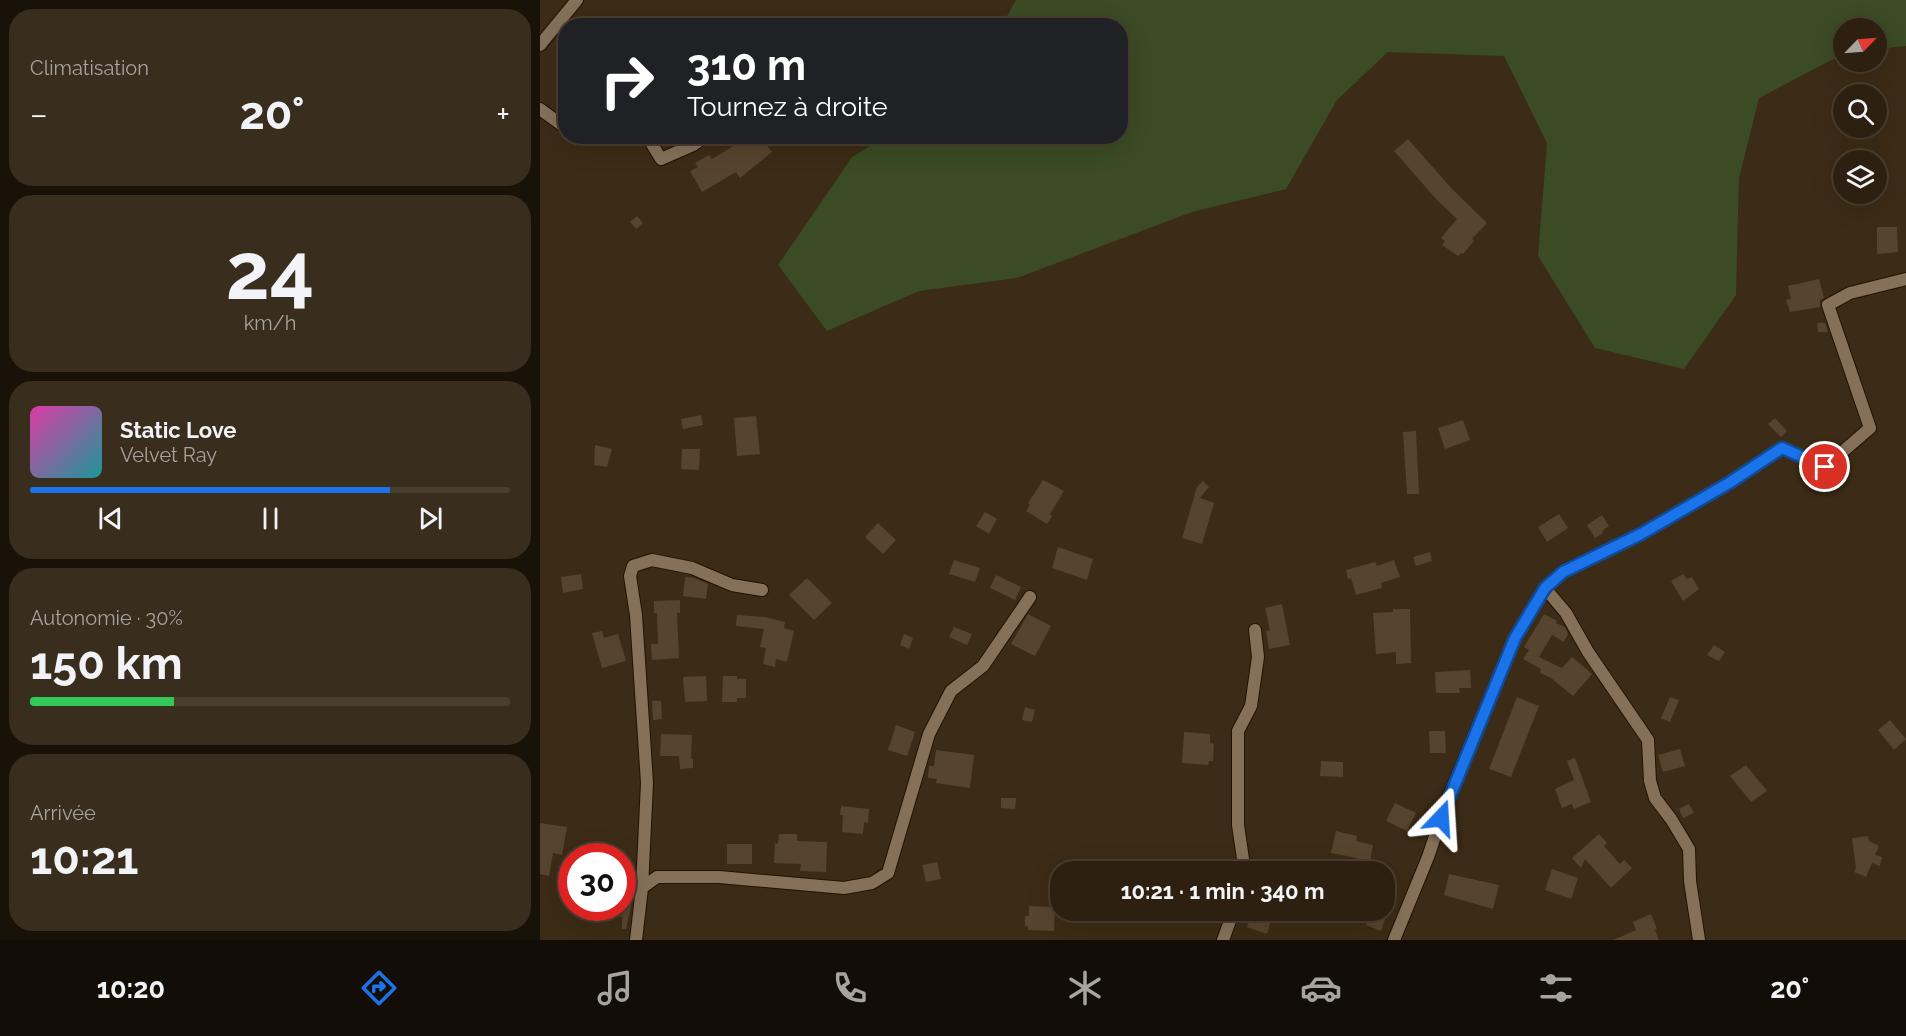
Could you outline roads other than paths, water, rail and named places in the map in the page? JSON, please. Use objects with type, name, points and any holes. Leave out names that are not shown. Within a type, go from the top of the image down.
[{"type":"street","points":[[562,18],[577,0]]},
{"type":"street","points":[[540,45],[558,23]]},
{"type":"street","points":[[540,109],[558,122]]},
{"type":"street","points":[[652,144],[661,159],[694,144]]},
{"type":"street","points":[[1394,940],[1428,858],[1448,798],[1515,638],[1545,588],[1563,572],[1641,534],[1729,483],[1782,448],[1825,467],[1870,428],[1828,305],[1850,292],[1906,279]]},
{"type":"street","points":[[636,940],[642,888],[647,783],[636,615],[630,576],[633,566],[652,560],[692,568],[732,585],[762,590]]},
{"type":"street","points":[[1545,588],[1566,612],[1588,652],[1648,740],[1650,781],[1655,798],[1689,849],[1690,881],[1699,940]]},
{"type":"street","points":[[642,888],[657,877],[719,877],[844,888],[872,883],[888,873],[929,734],[951,691],[983,666],[1030,597]]},
{"type":"street","points":[[1243,861],[1238,825],[1238,731],[1251,706],[1258,657],[1255,630]]},
{"type":"street","points":[[1223,940],[1230,921]]}]
